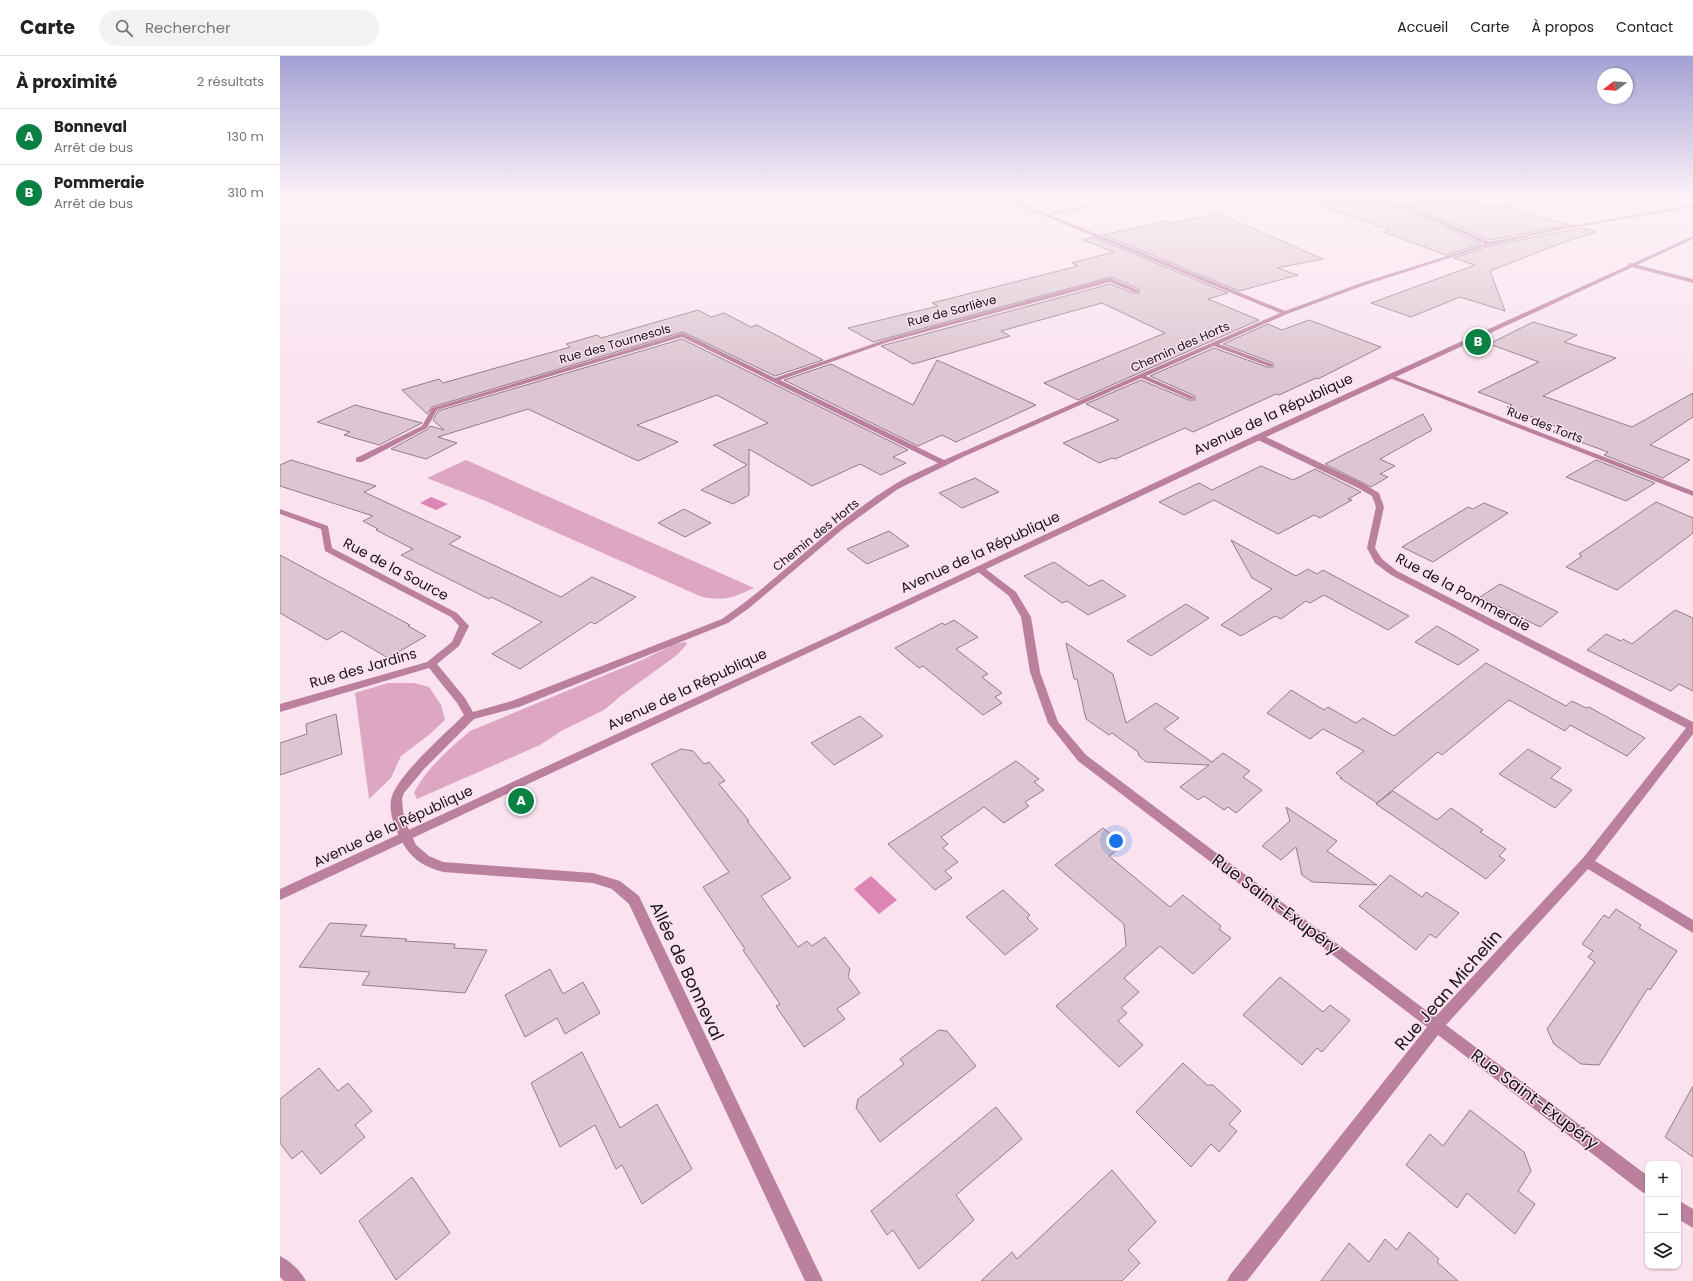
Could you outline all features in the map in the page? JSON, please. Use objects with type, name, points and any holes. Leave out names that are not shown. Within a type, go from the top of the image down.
[{"type":"street","points":[[1146,256],[1285,313]]},
{"type":"street","name":"Chemin des Horts","points":[[470,716],[515,704],[725,621],[745,607],[841,526],[895,488],[944,463],[1285,313],[1363,284],[1451,256]]},
{"type":"street","name":"Avenue de la République","points":[[280,895],[980,569],[1389,376],[1649,256]]},
{"type":"street","points":[[1630,265],[1693,280]]},
{"type":"street","name":"Rue de Sarliève","points":[[774,380],[886,341],[1110,280],[1136,291]]},
{"type":"street","name":"Rue des Tournesols","points":[[359,460],[425,427],[434,409],[683,335],[944,463]]},
{"type":"street","points":[[1214,344],[1270,365]]},
{"type":"street","points":[[1141,376],[1192,398]]},
{"type":"street","name":"Rue des Torts","points":[[1389,376],[1693,494]]},
{"type":"street","name":"Rue de la Pommeraie","points":[[1259,437],[1361,486],[1376,495],[1380,507],[1371,548],[1378,561],[1394,573],[1693,726]]},
{"type":"street","name":"Rue de la Source","points":[[280,511],[325,528],[328,549],[454,615],[464,626],[456,644],[431,664]]},
{"type":"street","name":"Rue Saint-Exupéry","points":[[980,569],[1013,594],[1026,617],[1035,672],[1053,723],[1082,758],[1645,1184]]},
{"type":"street","name":"Rue des Jardins","points":[[280,708],[431,664],[461,701],[470,716]]},
{"type":"street","points":[[405,837],[397,808],[398,795],[414,771],[470,716]]},
{"type":"street","name":"Rue Jean Michelin","points":[[1236,1281],[1437,1025],[1587,862],[1693,726]]},
{"type":"street","name":"Allée de Bonneval","points":[[405,837],[417,855],[428,863],[443,867],[592,878],[616,885],[634,900],[814,1281]]},
{"type":"street","points":[[1587,862],[1693,927]]},
{"type":"street","points":[[1681,1210],[1693,1220]]},
{"type":"street","points":[[280,1265],[296,1281]]},
{"type":"shaded area","points":[[466,460],[754,588],[729,598],[717,599],[702,597],[488,502],[427,478]]},
{"type":"shaded area","points":[[431,497],[448,504],[436,510],[420,503]]},
{"type":"shaded area","points":[[686,642],[687,644],[677,655],[604,710],[563,730],[540,745],[417,799],[414,793],[431,768],[446,752],[470,731],[644,659],[675,644]]},
{"type":"shaded area","points":[[388,683],[414,683],[429,687],[441,705],[445,720],[430,734],[401,756],[391,778],[369,799],[355,693]]},
{"type":"shaded area","points":[[871,876],[897,900],[879,914],[854,889]]},
{"type":"building","points":[[1098,256],[1139,256],[1228,293],[1208,299],[1259,320],[1078,400],[1044,383],[1165,333],[1102,303],[1001,331],[1010,336],[913,364],[881,346],[1110,284],[1133,293],[1139,293],[1139,289],[1111,277],[873,342],[848,328],[938,306],[932,303],[1078,266],[1072,263]]},
{"type":"building","points":[[1154,256],[1317,256],[1323,259],[1277,268],[1298,275],[1239,291]]},
{"type":"building","points":[[1460,256],[1528,256],[1490,271],[1505,311],[1460,297],[1411,317],[1371,303],[1475,265],[1454,258]]},
{"type":"building","points":[[698,310],[711,317],[724,313],[751,327],[757,325],[823,360],[775,376],[683,332],[432,407],[427,414],[402,390],[439,379],[443,383],[570,347],[566,344],[597,335],[601,338]]},
{"type":"building","points":[[1309,320],[1381,347],[1318,379],[1316,378],[1279,395],[1276,394],[1193,432],[1185,428],[1115,459],[1112,458],[1099,463],[1063,443],[1119,420],[1086,404],[1141,380],[1189,400],[1195,400],[1195,396],[1150,376],[1214,348],[1267,367],[1273,367],[1273,363],[1223,344],[1268,324],[1282,330]]},
{"type":"building","points":[[1533,322],[1577,335],[1564,342],[1616,358],[1543,396],[1632,427],[1693,393],[1693,417],[1650,445],[1690,460],[1663,478],[1604,455],[1608,452],[1553,432],[1560,428],[1507,407],[1512,405],[1478,392],[1539,362],[1489,344]]},
{"type":"building","points":[[682,339],[908,450],[893,457],[906,463],[881,475],[860,464],[812,486],[749,449],[749,495],[733,504],[701,490],[747,465],[713,445],[768,423],[717,395],[637,425],[678,442],[638,461],[528,409],[438,437],[457,443],[426,459],[391,449],[428,429],[430,426],[444,430],[433,420],[438,411]]},
{"type":"building","points":[[937,360],[1036,405],[956,442],[942,435],[918,446],[784,380],[831,364],[913,405]]},
{"type":"building","points":[[355,405],[422,423],[379,445],[344,435],[350,432],[317,422]]},
{"type":"building","points":[[1423,414],[1432,430],[1380,459],[1395,466],[1380,474],[1388,477],[1371,487],[1325,464]]},
{"type":"building","points":[[291,460],[376,486],[364,492],[461,537],[449,544],[561,597],[592,577],[636,597],[595,624],[591,622],[520,669],[492,654],[542,622],[491,597],[489,599],[401,555],[413,549],[376,530],[378,529],[363,521],[373,516],[280,486],[280,465]]},
{"type":"building","points":[[1596,460],[1655,483],[1626,501],[1566,477]]},
{"type":"building","points":[[1261,466],[1293,480],[1315,469],[1361,492],[1348,499],[1352,500],[1320,518],[1314,515],[1278,534],[1214,500],[1184,515],[1159,502],[1199,483],[1212,490]]},
{"type":"building","points":[[975,478],[999,492],[962,508],[939,493]]},
{"type":"building","points":[[1656,502],[1693,518],[1693,533],[1617,590],[1566,567],[1582,556],[1579,554]]},
{"type":"building","points":[[1484,503],[1508,513],[1433,562],[1402,547],[1468,507],[1473,509]]},
{"type":"building","points":[[684,509],[711,523],[685,537],[658,523]]},
{"type":"building","points":[[889,531],[909,546],[867,564],[847,549]]},
{"type":"building","points":[[1231,540],[1296,576],[1308,569],[1317,574],[1323,570],[1409,616],[1388,630],[1324,595],[1310,603],[1306,601],[1281,619],[1275,616],[1241,636],[1221,625],[1272,589],[1252,578]]},
{"type":"building","points":[[280,555],[410,625],[408,626],[426,636],[388,658],[342,631],[327,640],[280,613]]},
{"type":"building","points":[[1054,562],[1089,586],[1102,580],[1126,596],[1088,615],[1067,601],[1062,603],[1024,576]]},
{"type":"building","points":[[1500,584],[1558,612],[1540,627],[1480,597]]},
{"type":"building","points":[[1186,604],[1209,618],[1151,656],[1127,641]]},
{"type":"building","points":[[1675,610],[1693,618],[1693,691],[1679,684],[1671,691],[1587,650],[1606,634],[1621,641],[1623,639],[1632,644]]},
{"type":"building","points":[[954,620],[978,637],[956,649],[988,674],[982,677],[1002,693],[995,697],[1002,703],[983,715],[923,666],[919,668],[895,648],[942,623],[945,625]]},
{"type":"building","points":[[1437,626],[1479,650],[1458,665],[1415,642]]},
{"type":"building","points":[[1066,643],[1113,674],[1126,723],[1156,703],[1179,718],[1164,729],[1212,762],[1223,753],[1250,771],[1243,777],[1262,790],[1236,813],[1228,807],[1224,810],[1204,796],[1198,800],[1180,787],[1209,765],[1146,762],[1139,756],[1138,752],[1112,733],[1109,735],[1086,719],[1077,679],[1074,679]]},
{"type":"building","points":[[1486,663],[1566,706],[1572,701],[1586,708],[1589,707],[1645,738],[1627,756],[1570,725],[1565,731],[1509,700],[1442,755],[1438,752],[1377,803],[1340,778],[1342,778],[1336,773],[1364,751],[1323,729],[1310,739],[1267,713],[1291,690],[1324,710],[1328,707],[1356,723],[1363,718],[1394,736]]},
{"type":"building","points":[[336,714],[342,754],[280,775],[280,743],[307,734],[306,724]]},
{"type":"building","points":[[860,716],[883,736],[834,765],[811,743]]},
{"type":"building","points":[[681,749],[693,751],[704,764],[709,762],[725,781],[719,784],[749,821],[747,821],[791,878],[761,896],[798,947],[807,941],[812,946],[825,937],[850,969],[848,977],[860,993],[837,1009],[845,1019],[804,1047],[776,1006],[780,1004],[743,950],[745,949],[703,887],[729,872],[651,764]]},
{"type":"building","points":[[1528,749],[1561,768],[1551,778],[1572,790],[1555,808],[1499,774]]},
{"type":"building","points":[[1016,761],[1039,779],[1034,782],[1044,790],[1025,802],[1029,806],[1004,823],[984,807],[941,837],[948,844],[943,848],[958,862],[945,871],[952,878],[935,890],[888,844]]},
{"type":"building","points":[[1393,791],[1437,820],[1451,808],[1483,830],[1480,832],[1506,849],[1499,856],[1505,860],[1486,879],[1376,804]]},
{"type":"building","points":[[1286,807],[1337,841],[1327,851],[1377,885],[1312,882],[1302,875],[1296,847],[1281,860],[1262,846],[1290,821]]},
{"type":"building","points":[[1103,828],[1124,845],[1109,856],[1170,907],[1183,895],[1221,926],[1219,929],[1231,938],[1193,974],[1160,946],[1124,978],[1139,992],[1121,1008],[1127,1013],[1118,1021],[1143,1045],[1119,1067],[1056,1006],[1126,946],[1124,924],[1055,865]]},
{"type":"building","points":[[1390,875],[1422,897],[1426,892],[1459,913],[1436,938],[1430,934],[1416,950],[1359,906]]},
{"type":"building","points":[[1003,890],[1030,915],[1027,918],[1038,929],[1005,955],[966,917]]},
{"type":"building","points":[[1616,909],[1641,925],[1639,928],[1677,951],[1650,990],[1648,988],[1599,1065],[1581,1064],[1554,1044],[1547,1029],[1595,962],[1588,957],[1593,951],[1582,944],[1604,915],[1609,918]]},
{"type":"building","points":[[330,923],[367,925],[360,936],[407,939],[405,941],[455,944],[454,948],[487,950],[465,993],[362,985],[370,972],[299,967]]},
{"type":"building","points":[[550,969],[563,994],[583,982],[600,1013],[565,1034],[557,1018],[525,1037],[505,995]]},
{"type":"building","points":[[1280,977],[1323,1012],[1330,1005],[1350,1020],[1322,1052],[1317,1048],[1302,1065],[1243,1015]]},
{"type":"building","points":[[939,1030],[947,1031],[976,1066],[880,1142],[856,1108],[858,1099],[904,1064],[900,1059]]},
{"type":"building","points":[[582,1052],[620,1128],[657,1104],[692,1169],[642,1204],[622,1165],[616,1169],[595,1125],[560,1147],[531,1083]]},
{"type":"building","points":[[1183,1063],[1207,1085],[1213,1085],[1241,1111],[1229,1124],[1237,1131],[1219,1152],[1211,1144],[1191,1167],[1136,1112]]},
{"type":"building","points":[[319,1068],[338,1091],[348,1083],[372,1111],[355,1125],[365,1137],[321,1174],[302,1151],[292,1159],[280,1143],[280,1099]]},
{"type":"building","points":[[1693,1086],[1693,1157],[1665,1137]]},
{"type":"building","points":[[996,1107],[1022,1139],[956,1195],[974,1220],[919,1269],[893,1230],[887,1235],[871,1211]]},
{"type":"building","points":[[1470,1110],[1524,1152],[1531,1171],[1518,1191],[1535,1204],[1515,1234],[1467,1193],[1457,1208],[1406,1165],[1430,1134],[1443,1146]]},
{"type":"building","points":[[1112,1170],[1156,1222],[1128,1250],[1140,1263],[1122,1281],[981,1281],[1012,1252],[1017,1259]]},
{"type":"building","points":[[412,1177],[450,1233],[396,1280],[359,1221]]},
{"type":"building","points":[[1409,1232],[1439,1259],[1437,1262],[1458,1281],[1321,1281],[1349,1243],[1369,1262],[1385,1239],[1397,1250]]},
{"type":"place","name":"Pommeraie","points":[[1478,342]]},
{"type":"place","name":"Bonneval","points":[[521,801]]}]
